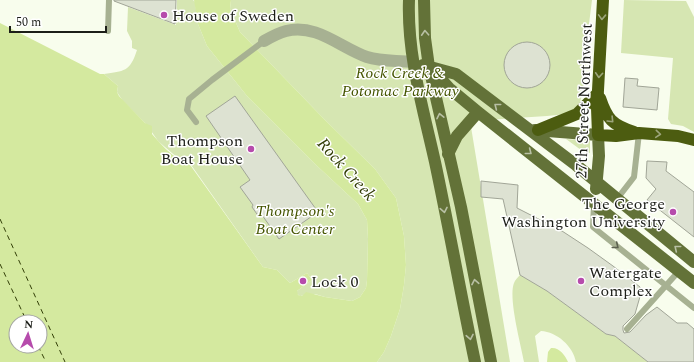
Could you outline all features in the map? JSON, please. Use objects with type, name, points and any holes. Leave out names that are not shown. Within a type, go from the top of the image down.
[{"type":"highway","name":"27th Street Northwest","points":[[598,134],[598,93],[603,0]]},
{"type":"highway","points":[[533,130],[572,117],[598,93],[610,120],[620,127],[639,133]]},
{"type":"highway","points":[[598,134],[616,136],[639,133],[678,136],[694,140]]},
{"type":"main road","points":[[409,0],[410,38],[413,62],[437,172],[475,362]]},
{"type":"main road","points":[[424,0],[425,38],[429,67],[460,207],[491,362]]},
{"type":"main road","points":[[413,62],[456,74],[533,130],[694,262]]},
{"type":"main road","points":[[429,67],[449,88],[478,112],[694,283]]},
{"type":"main road","points":[[448,154],[457,136],[478,112]]},
{"type":"main road","points":[[498,128],[598,134]]},
{"type":"main road","name":"27th Street Northwest","points":[[594,204],[599,156],[598,134]]},
{"type":"street","points":[[264,42],[285,31],[296,29],[306,30],[322,35],[359,54],[375,60],[413,62]]},
{"type":"lane","points":[[108,31],[109,0]]},
{"type":"lane","points":[[196,122],[187,110],[189,99],[264,42]]},
{"type":"lane","points":[[617,199],[634,177],[639,133]]},
{"type":"lane","points":[[594,204],[593,227],[694,308]]},
{"type":"lane","points":[[627,329],[679,271]]},
{"type":"green space","name":"Thompson's Boat Center","points":[[177,0],[193,0],[195,2],[198,24],[207,46],[247,96],[315,164],[358,204],[367,220],[368,239],[366,288],[360,297],[352,301],[315,294],[300,296],[297,294],[297,291],[312,280],[307,273],[290,283],[277,270],[263,267],[189,162],[179,159],[158,141],[147,125],[123,101],[117,92],[118,86],[104,74],[125,69],[132,63],[137,50],[132,48],[132,41],[127,31],[128,7],[176,25]]},
{"type":"green space","name":"Rock Creek & Potomac Parkway","points":[[231,0],[592,0],[583,93],[576,113],[470,121],[510,362],[377,362],[384,352],[391,336],[400,309],[404,285],[406,265],[404,236],[396,198],[375,169],[325,120],[240,32],[230,9]]},
{"type":"green space","points":[[624,0],[686,1],[694,17],[694,132],[683,126],[671,124],[668,119],[673,58],[621,53]]},
{"type":"green space","points":[[566,139],[590,141],[590,153],[581,150]]},
{"type":"green space","points":[[520,275],[547,291],[606,334],[615,336],[648,362],[576,362],[568,345],[553,334],[541,331],[535,336],[539,362],[524,362],[513,299],[514,283]]},
{"type":"water","name":"Rock Creek","points":[[194,0],[231,0],[230,9],[240,32],[325,120],[375,169],[396,198],[404,236],[406,265],[400,309],[384,352],[377,362],[0,362],[0,23],[100,74],[104,74],[118,86],[117,92],[119,96],[145,123],[152,126],[152,134],[159,142],[173,155],[183,161],[188,162],[263,267],[277,270],[290,283],[307,273],[312,280],[297,291],[298,295],[302,296],[306,292],[325,297],[352,301],[360,297],[366,288],[368,239],[367,220],[358,204],[315,164],[247,96],[207,46],[198,24]]},
{"type":"water","points":[[551,348],[557,349],[561,352],[568,362],[547,362],[548,352]]},
{"type":"building","name":"House of Sweden","points":[[176,0],[175,24],[114,1]]},
{"type":"building","points":[[527,42],[540,46],[546,52],[550,65],[546,78],[540,84],[527,88],[514,84],[508,78],[504,65],[508,52],[514,46]]},
{"type":"building","points":[[625,78],[638,79],[637,86],[659,88],[657,110],[623,107]]},
{"type":"building","name":"Thompson Boat House","points":[[235,96],[318,212],[279,239],[262,215],[259,217],[252,207],[253,205],[240,187],[250,180],[206,116]]},
{"type":"building","points":[[647,161],[667,162],[666,171],[694,192],[694,237],[647,200],[656,189],[646,178]]},
{"type":"building","name":"Watergate Complex","points":[[481,181],[518,185],[517,208],[562,231],[588,248],[640,287],[641,293],[635,314],[623,326],[624,333],[630,332],[646,315],[657,307],[677,323],[687,323],[694,329],[694,362],[648,362],[615,336],[606,334],[547,291],[520,275],[503,199],[481,197]]},
{"type":"ferry route","points":[[0,219],[65,362]]},
{"type":"ferry route","points":[[0,264],[23,314]]},
{"type":"ferry route","points":[[42,354],[46,362]]},
{"type":"place","name":"House of Sweden","points":[[164,15]]},
{"type":"place","name":"Thompson Boat House","points":[[251,149]]},
{"type":"place","name":"The George Washington University","points":[[673,212]]},
{"type":"place","name":"Lock 0","points":[[303,281]]},
{"type":"place","name":"Watergate Complex","points":[[581,281]]}]
